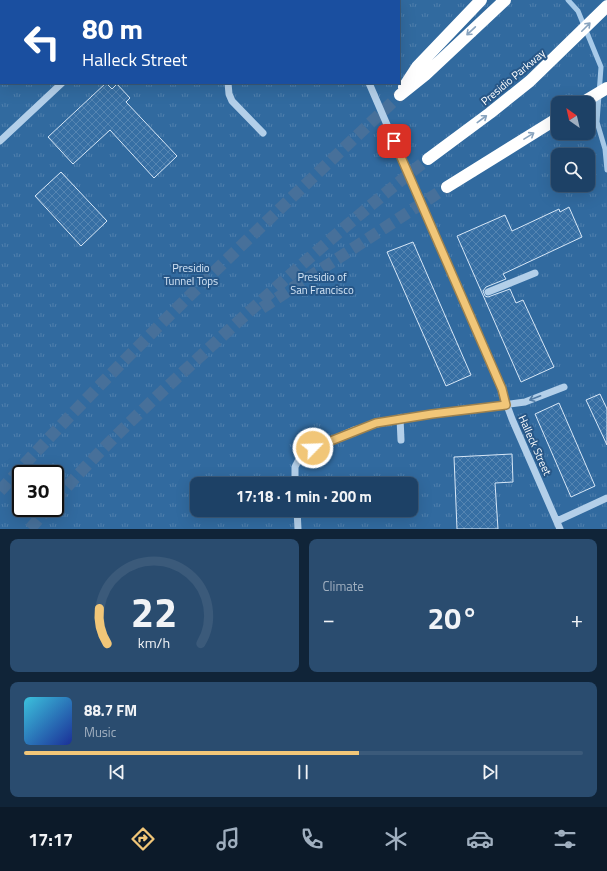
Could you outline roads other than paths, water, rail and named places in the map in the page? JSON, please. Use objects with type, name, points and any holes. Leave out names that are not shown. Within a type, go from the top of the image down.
[{"type":"highway","points":[[481,0],[417,67],[400,95],[425,75],[502,2]]},
{"type":"highway","name":"Presidio Parkway","points":[[428,159],[502,104],[565,48],[607,6]]},
{"type":"highway","points":[[594,96],[607,88]]},
{"type":"highway","points":[[447,187],[551,122]]},
{"type":"street","points":[[0,141],[61,84]]},
{"type":"street","points":[[228,84],[229,94],[232,101],[263,133]]},
{"type":"street","name":"Halleck Street","points":[[369,84],[502,389],[506,405],[560,529]]},
{"type":"street","points":[[488,292],[535,273]]},
{"type":"street","points":[[295,477],[296,462],[302,453],[376,423],[400,418],[525,402],[564,387]]},
{"type":"street","points":[[400,418],[401,440]]},
{"type":"street","points":[[557,521],[607,498]]},
{"type":"street","points":[[297,517],[298,529]]},
{"type":"waterway","points":[[568,0],[578,11],[601,67],[597,122],[605,149],[607,170]]},
{"type":"tunnel","points":[[0,491],[48,439],[196,289],[400,95]]},
{"type":"tunnel","points":[[64,490],[97,455],[162,391],[230,329],[328,242],[428,159]]},
{"type":"tunnel","points":[[262,308],[447,187]]},
{"type":"tunnel","points":[[30,529],[40,517]]},
{"type":"park label","name":"Presidio Tunnel Tops","points":[[191,274]]},
{"type":"park label","name":"Presidio of San Francisco","points":[[322,283]]}]
